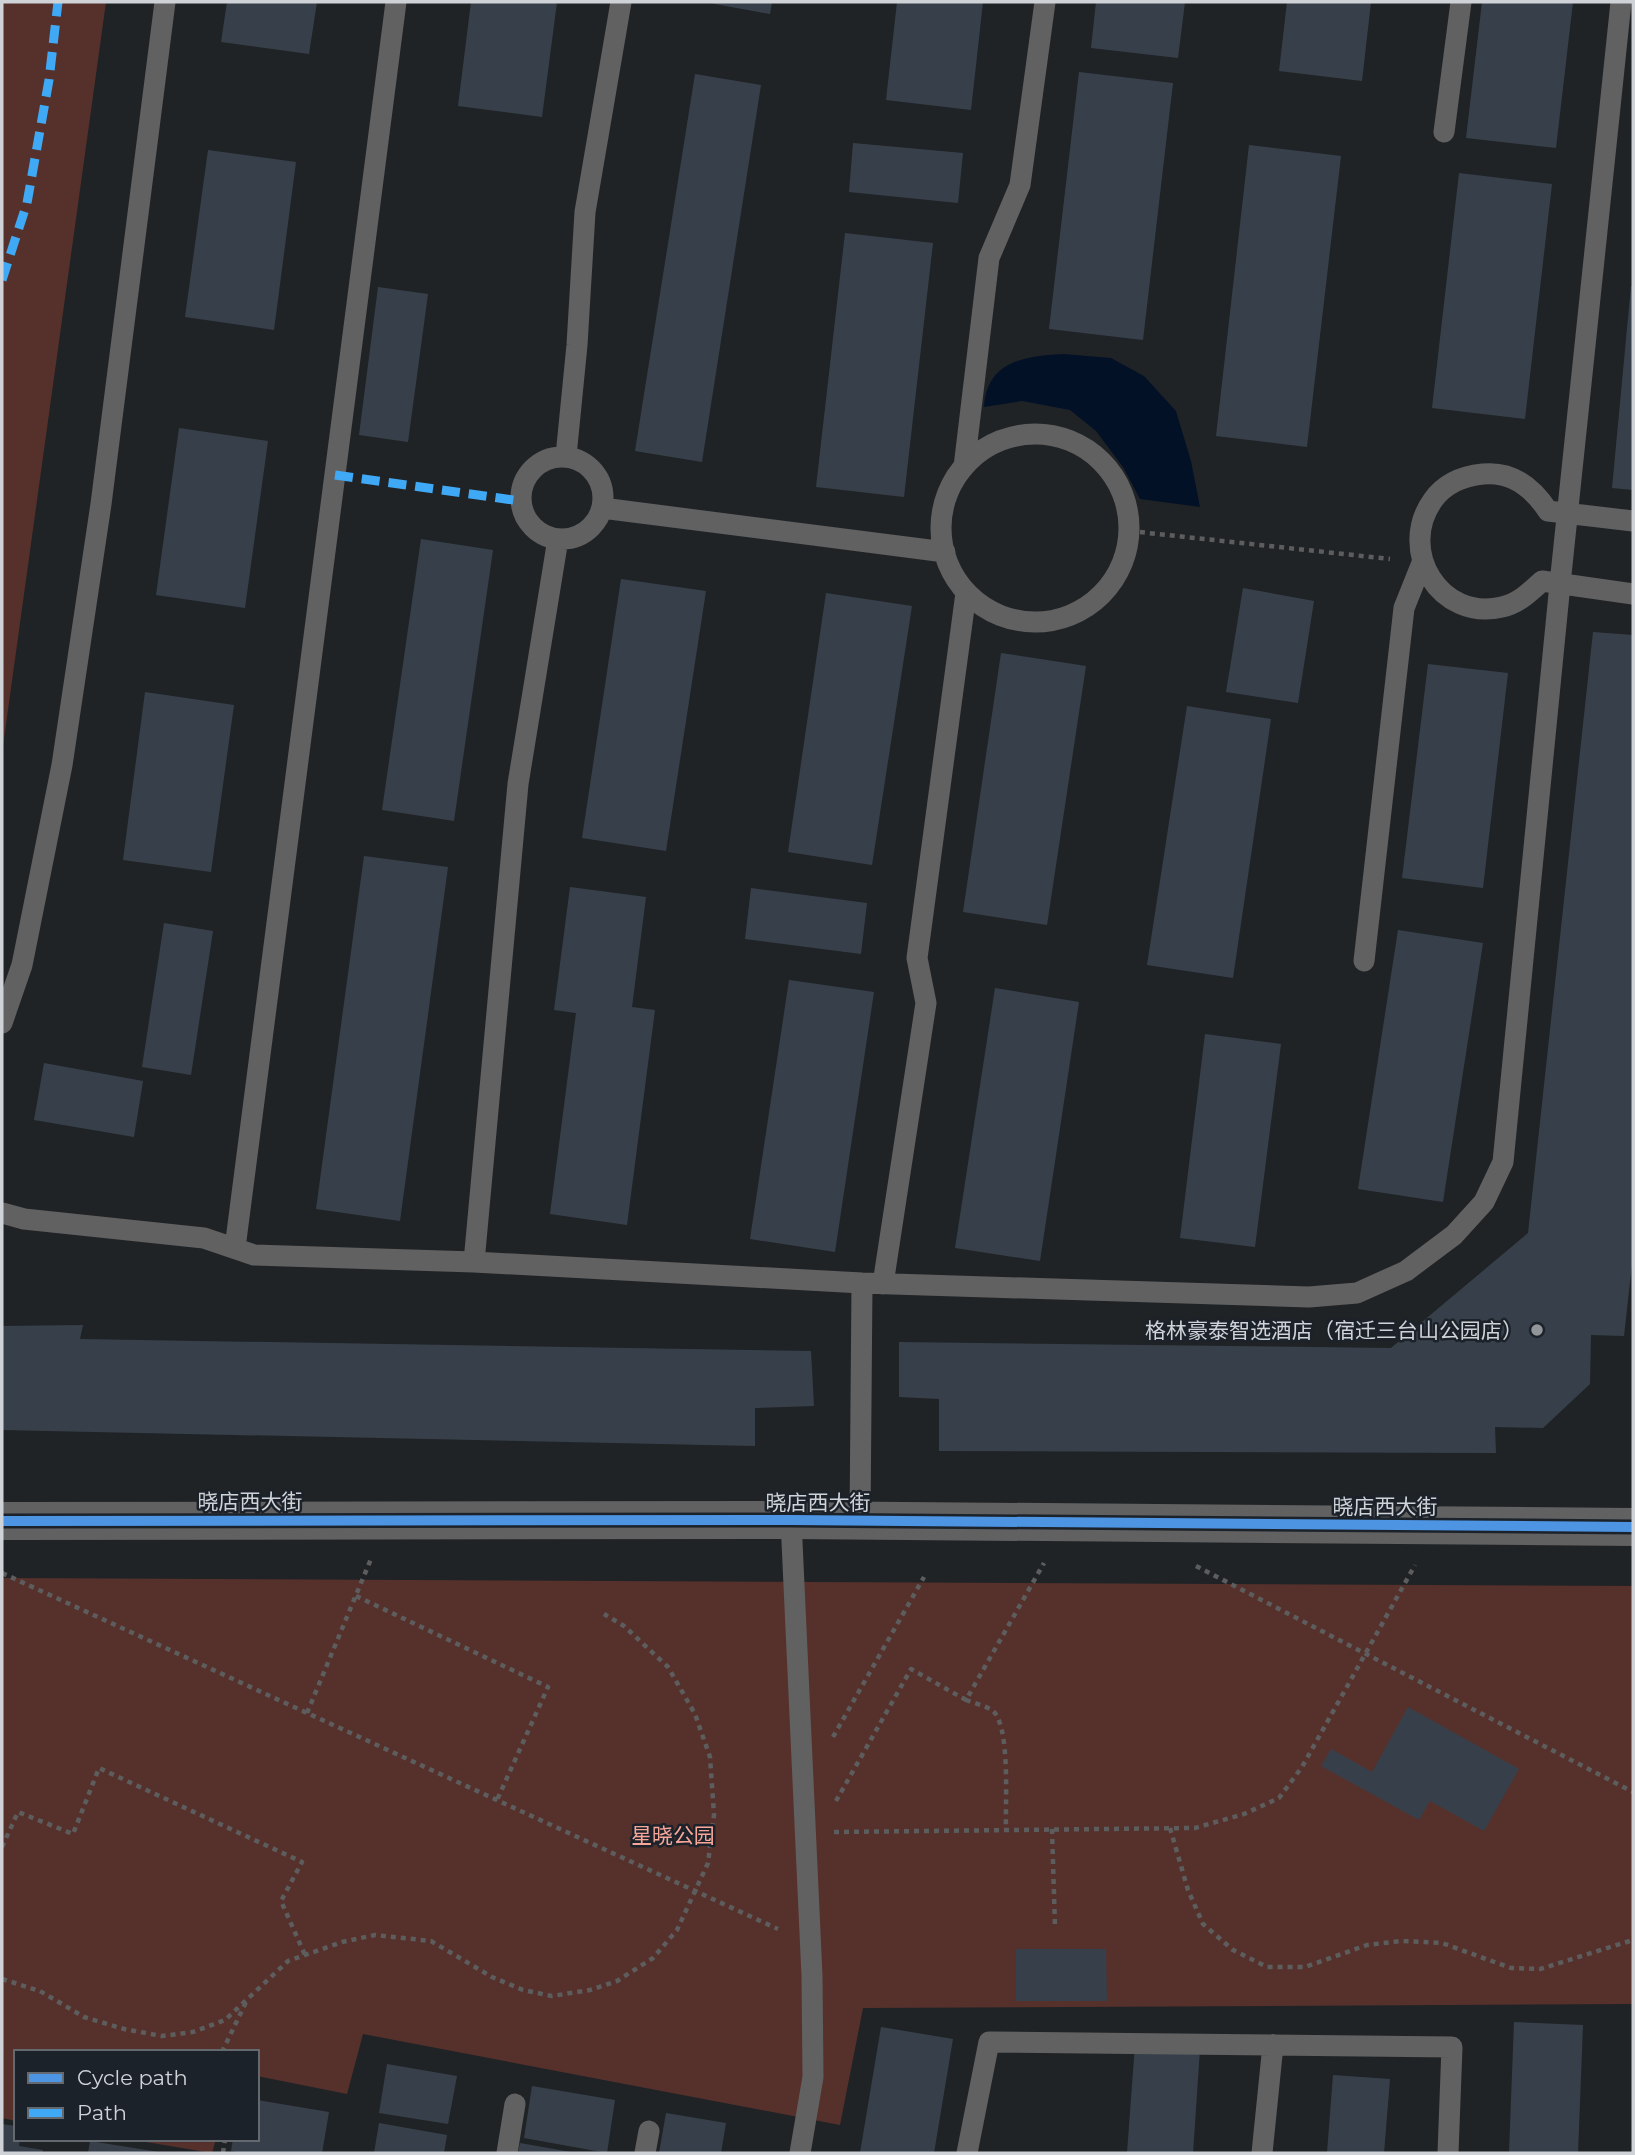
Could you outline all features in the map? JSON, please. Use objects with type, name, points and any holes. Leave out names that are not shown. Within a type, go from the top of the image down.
[{"type":"street","name":"晓店西大街","points":[[2,1521],[791,1520],[1633,1527]]},
{"type":"lane","points":[[2,1023],[22,965],[62,765],[101,504],[165,2]]},
{"type":"lane","points":[[234,1248],[396,2]]},
{"type":"lane","points":[[566,456],[577,345],[585,212],[621,2]]},
{"type":"lane","points":[[964,467],[989,258],[1020,185],[1045,2]]},
{"type":"lane","points":[[1444,132],[1461,2]]},
{"type":"lane","points":[[2,1213],[24,1219],[204,1238],[254,1255],[474,1262],[872,1284],[1309,1297],[1357,1293],[1406,1271],[1454,1235],[1484,1202],[1503,1162],[1620,2]]},
{"type":"lane","points":[[1030,432],[1061,436],[1088,449],[1111,471],[1126,499],[1130,531],[1124,562],[1108,589],[1083,610],[1053,621],[1021,622],[991,612],[966,593],[949,567],[941,537],[943,506],[954,478],[974,455],[1000,439],[1030,432]]},
{"type":"lane","points":[[566,456],[591,468],[599,480],[603,495],[602,508],[596,522],[585,532],[573,538],[558,539],[544,535],[532,527],[524,515],[520,501],[528,473],[538,463],[566,456]]},
{"type":"lane","points":[[1633,521],[1548,511],[1531,489],[1513,478],[1492,473],[1470,475],[1452,482],[1437,494],[1420,525],[1419,543],[1422,563],[1432,581],[1448,597],[1469,607],[1503,607],[1524,598],[1542,581],[1633,594]]},
{"type":"lane","points":[[602,508],[945,552]]},
{"type":"lane","points":[[474,1262],[518,784],[558,539]]},
{"type":"lane","points":[[1364,961],[1404,608],[1422,563]]},
{"type":"lane","points":[[860,1521],[872,1284],[926,1003],[917,958],[966,593]]},
{"type":"lane","points":[[791,1520],[812,1832],[810,1944],[813,2077],[800,2153]]},
{"type":"lane","points":[[967,2153],[989,2042],[1452,2047],[1448,2153]]},
{"type":"lane","points":[[1262,2153],[1273,2045]]},
{"type":"lane","points":[[507,2153],[515,2104]]},
{"type":"lane","points":[[645,2153],[649,2131]]},
{"type":"path","points":[[1130,531],[1422,563]]},
{"type":"path","points":[[307,1713],[387,1520]]},
{"type":"path","points":[[966,1700],[1067,1522]]},
{"type":"path","points":[[812,1832],[1195,1828],[1244,1814],[1279,1798],[1302,1767],[1438,1525]]},
{"type":"path","points":[[1184,1560],[1633,1791]]},
{"type":"path","points":[[2,1573],[810,1944]]},
{"type":"path","points":[[830,1741],[925,1577]]},
{"type":"path","points":[[356,1596],[548,1687],[497,1800]]},
{"type":"path","points":[[2,1979],[40,1991],[84,2017],[124,2029],[162,2036],[193,2032],[225,2020],[288,1961],[342,1942],[375,1935],[431,1941],[471,1966],[523,1990],[552,1996],[590,1990],[617,1981],[653,1958],[677,1930],[708,1863],[714,1815],[710,1757],[695,1714],[668,1667],[624,1626],[604,1614]]},
{"type":"path","points":[[812,1832],[911,1669],[966,1700],[992,1711],[1000,1721],[1004,1737],[1006,1830]]},
{"type":"path","points":[[2,1847],[18,1812],[73,1834],[99,1768],[302,1862],[281,1901],[305,1955]]},
{"type":"path","points":[[1170,1828],[1188,1890],[1203,1924],[1233,1950],[1266,1967],[1305,1966],[1367,1945],[1401,1941],[1442,1943],[1511,1968],[1540,1969],[1633,1940]]},
{"type":"path","points":[[1052,1829],[1055,1927]]},
{"type":"path","points":[[223,2050],[249,1997]]},
{"type":"green space","points":[[2,2],[106,2],[2,753]]},
{"type":"green space","name":"星晓公园","points":[[2,1578],[1633,1586],[1633,2004],[863,2008],[840,2125],[363,2034],[347,2094],[259,2076],[259,2050],[14,2050],[14,2121],[2,2118]]},
{"type":"green space","points":[[140,2141],[215,2141],[212,2153]]},
{"type":"water","points":[[1064,354],[1111,358],[1144,376],[1176,411],[1191,461],[1200,507],[1140,499],[1123,467],[1096,431],[1070,410],[1022,401],[984,407],[992,379],[1001,370],[1023,359]]},
{"type":"building","points":[[227,2],[317,2],[309,54],[221,42]]},
{"type":"building","points":[[471,2],[557,2],[542,117],[458,106]]},
{"type":"building","points":[[704,2],[772,2],[770,14]]},
{"type":"building","points":[[897,2],[983,2],[971,110],[886,100]]},
{"type":"building","points":[[1096,2],[1185,2],[1178,58],[1091,48]]},
{"type":"building","points":[[1287,2],[1371,2],[1362,81],[1279,71]]},
{"type":"building","points":[[1482,2],[1573,2],[1556,148],[1466,138]]},
{"type":"building","points":[[1079,72],[1173,83],[1143,340],[1049,329]]},
{"type":"building","points":[[695,74],[761,85],[702,462],[635,451]]},
{"type":"building","points":[[853,143],[963,153],[958,203],[849,192]]},
{"type":"building","points":[[1249,145],[1341,156],[1307,447],[1216,436]]},
{"type":"building","points":[[208,150],[296,162],[274,330],[185,317]]},
{"type":"building","points":[[1459,173],[1552,184],[1525,419],[1432,408]]},
{"type":"building","points":[[845,233],[933,243],[904,497],[816,487]]},
{"type":"building","points":[[1633,286],[1633,490],[1612,488]]},
{"type":"building","points":[[378,287],[428,294],[408,442],[359,435]]},
{"type":"building","points":[[179,428],[268,441],[245,608],[156,595]]},
{"type":"building","points":[[421,539],[493,550],[454,821],[382,810]]},
{"type":"building","points":[[621,579],[706,591],[666,851],[582,838]]},
{"type":"building","points":[[1243,588],[1314,601],[1298,703],[1226,692]]},
{"type":"building","points":[[826,593],[912,606],[872,865],[788,852]]},
{"type":"building","points":[[1593,632],[1633,635],[1633,1255],[1624,1336],[1591,1335],[1590,1384],[1543,1428],[1495,1427],[1496,1453],[939,1451],[939,1399],[899,1397],[899,1342],[1391,1348],[1528,1233]]},
{"type":"building","points":[[1001,653],[1086,666],[1047,925],[963,912]]},
{"type":"building","points":[[1428,664],[1508,673],[1483,888],[1402,878]]},
{"type":"building","points":[[145,692],[234,705],[211,872],[123,860]]},
{"type":"building","points":[[1187,706],[1271,719],[1233,978],[1147,965]]},
{"type":"building","points":[[364,856],[448,867],[400,1221],[316,1209]]},
{"type":"building","points":[[570,887],[646,897],[632,1007],[655,1010],[627,1225],[550,1214],[576,1013],[554,1010]]},
{"type":"building","points":[[751,888],[867,903],[861,954],[745,939]]},
{"type":"building","points":[[164,923],[213,931],[191,1075],[142,1067]]},
{"type":"building","points":[[1398,930],[1483,943],[1443,1202],[1358,1189]]},
{"type":"building","points":[[789,980],[874,992],[835,1252],[750,1239]]},
{"type":"building","points":[[995,988],[1079,1002],[1040,1261],[955,1248]]},
{"type":"building","points":[[1205,1034],[1281,1044],[1255,1247],[1180,1238]]},
{"type":"building","points":[[44,1063],[143,1081],[134,1137],[34,1120]]},
{"type":"building","points":[[83,1325],[80,1339],[811,1351],[814,1406],[755,1408],[755,1446],[2,1430],[2,1326]]},
{"type":"building","points":[[1408,1707],[1519,1769],[1484,1831],[1430,1801],[1419,1820],[1321,1766],[1331,1749],[1372,1772]]},
{"type":"building","points":[[1016,1949],[1106,1949],[1107,2001],[1016,2001]]},
{"type":"building","points":[[1514,2022],[1583,2025],[1578,2153],[1509,2153]]},
{"type":"building","points":[[881,2027],[953,2039],[934,2153],[860,2153]]},
{"type":"building","points":[[1135,2044],[1200,2049],[1193,2153],[1127,2153]]},
{"type":"building","points":[[387,2064],[457,2076],[448,2124],[379,2113]]},
{"type":"building","points":[[1333,2075],[1390,2079],[1384,2153],[1327,2153]]},
{"type":"building","points":[[532,2086],[615,2100],[607,2153],[524,2138]]},
{"type":"building","points":[[259,2100],[329,2112],[322,2153],[231,2151],[233,2141],[259,2141]]},
{"type":"building","points":[[666,2113],[726,2123],[721,2153],[659,2153]]},
{"type":"building","points":[[379,2123],[447,2135],[444,2153],[374,2153]]},
{"type":"building","points":[[2,2124],[14,2126],[14,2141],[20,2141],[19,2146],[43,2150],[42,2153],[2,2153]]},
{"type":"building","points":[[90,2141],[159,2152],[159,2153],[88,2153]]},
{"type":"building","points":[[520,2143],[571,2152],[571,2153],[518,2153]]},
{"type":"marked path","points":[[2,280],[27,203],[49,80],[58,2]]},
{"type":"marked path","points":[[335,475],[520,501]]},
{"type":"cycle path","points":[[2,1521],[791,1520],[1633,1527]]},
{"type":"place","name":"格林豪泰智选酒店（宿迁三台山公园店）","points":[[1537,1330]]}]
